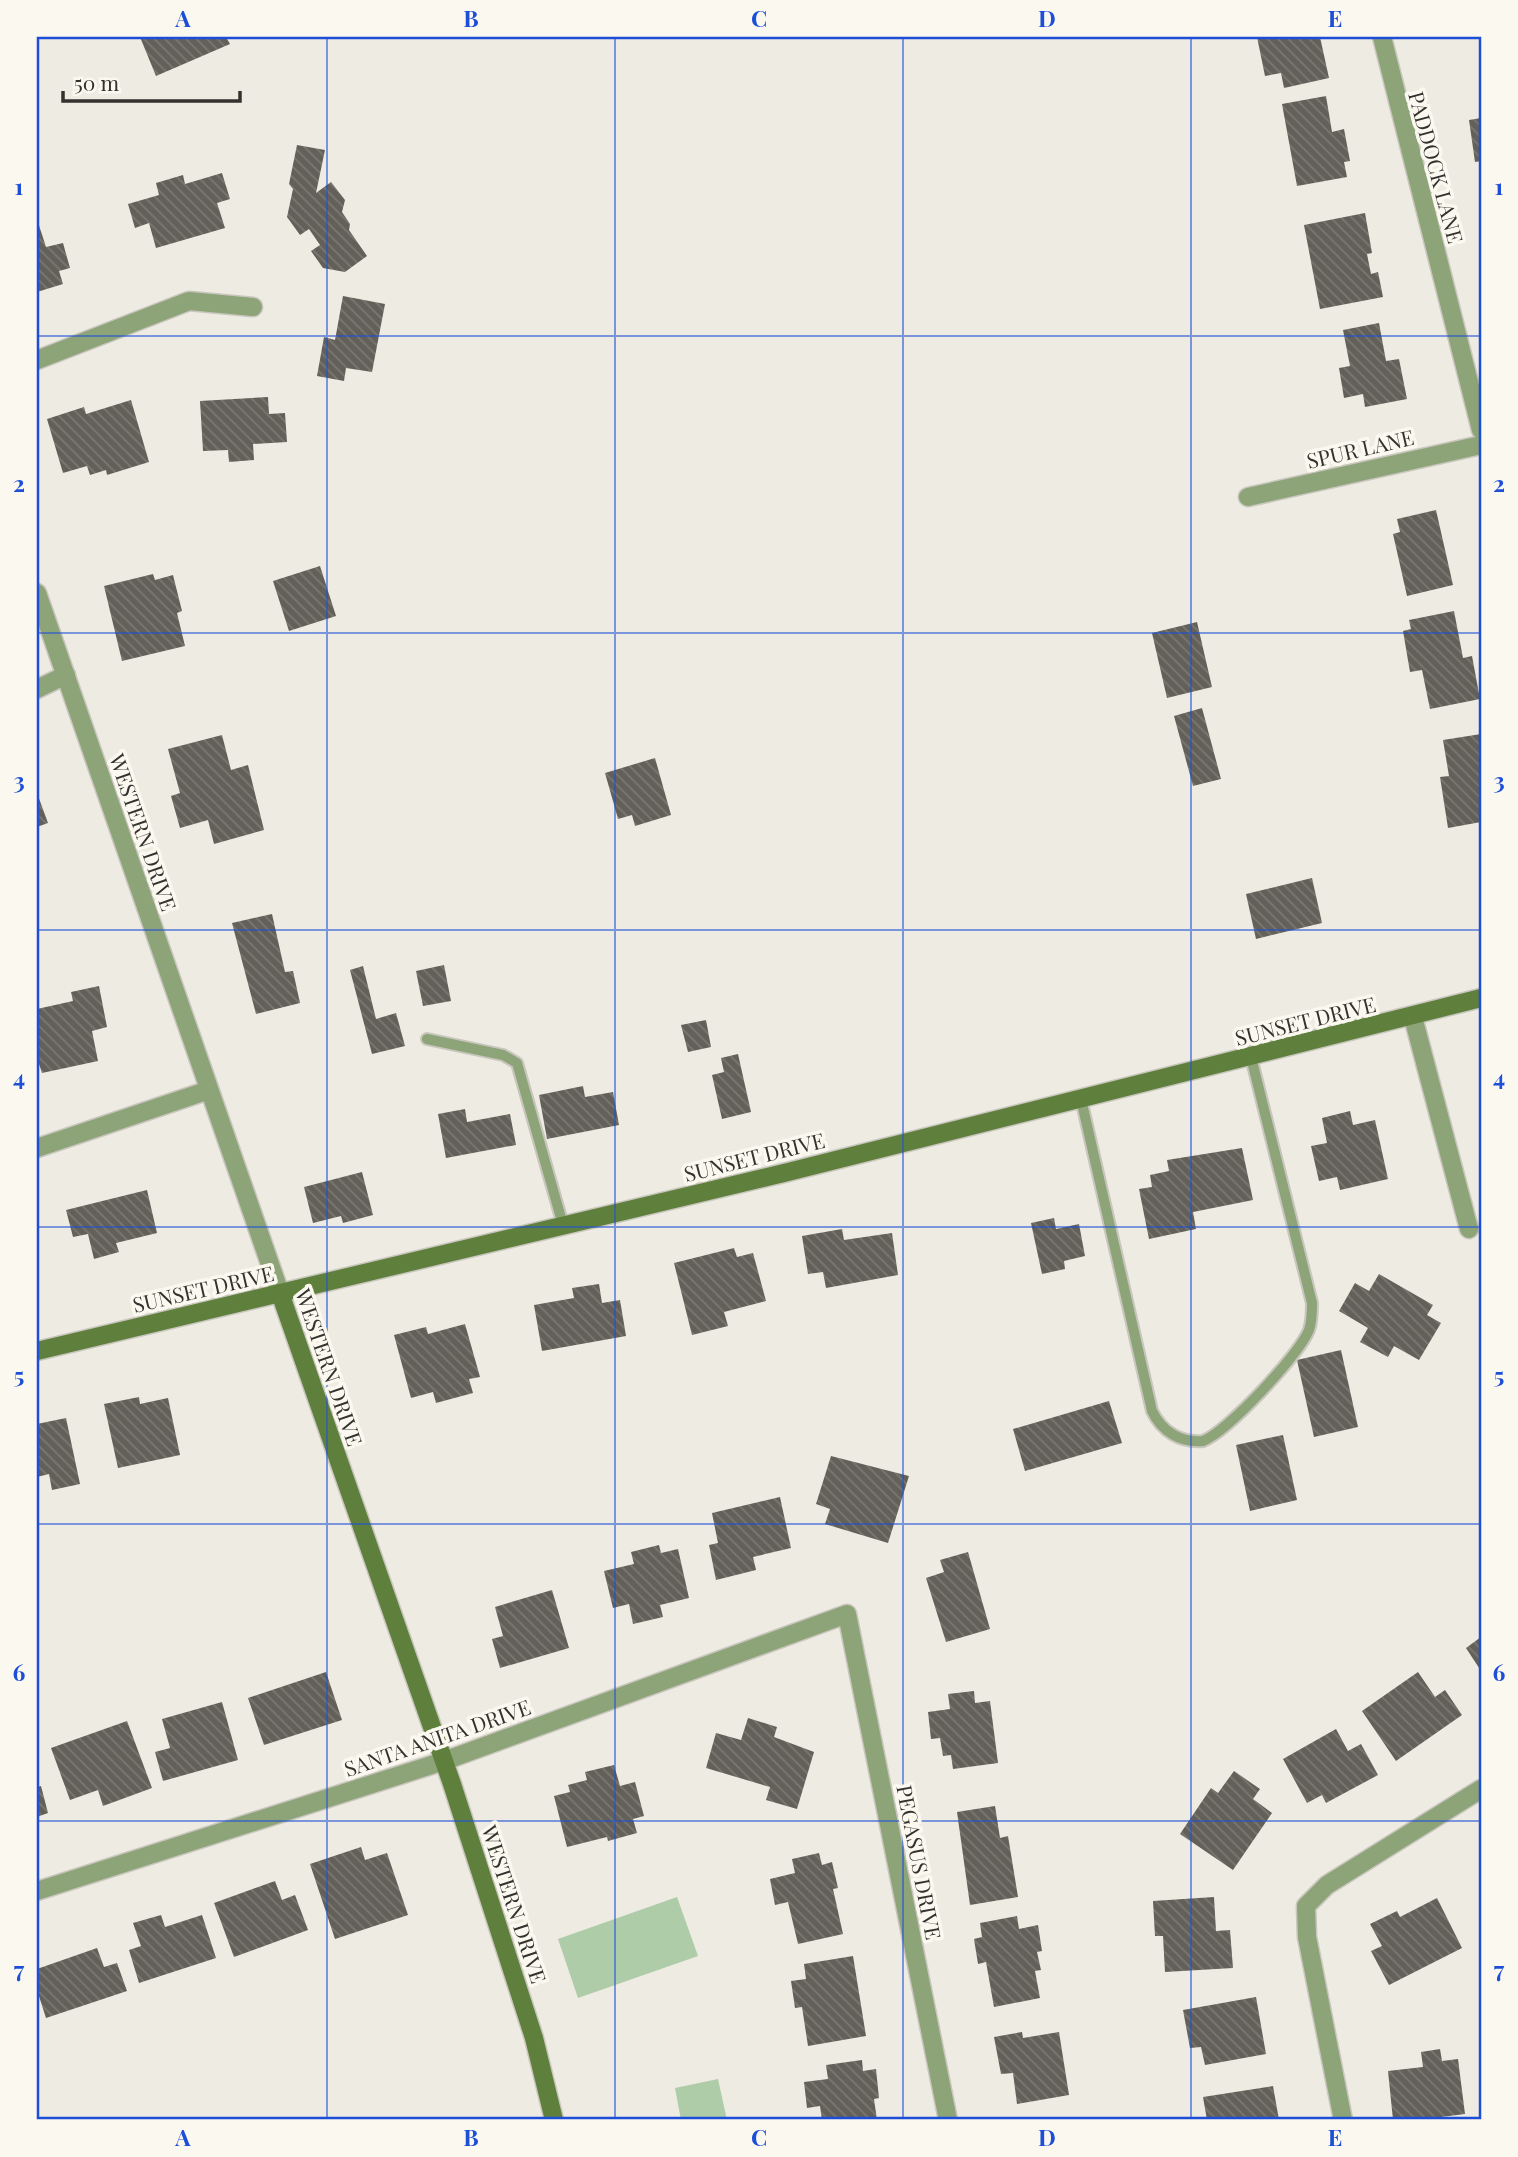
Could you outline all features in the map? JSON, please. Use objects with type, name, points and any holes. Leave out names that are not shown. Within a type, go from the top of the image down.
[{"type":"main road","name":"SUNSET DRIVE","points":[[37,1351],[1081,1099],[1481,998]]},
{"type":"main road","name":"WESTERN DRIVE","points":[[280,1293],[444,1761],[534,2038],[554,2120]]},
{"type":"street","name":"PADDOCK LANE","points":[[1382,37],[1481,430]]},
{"type":"street","points":[[37,360],[189,301],[253,306]]},
{"type":"street","name":"SPUR LANE","points":[[1248,496],[1481,445]]},
{"type":"street","name":"WESTERN DRIVE","points":[[37,593],[280,1293]]},
{"type":"street","points":[[37,690],[66,675]]},
{"type":"street","points":[[1413,1017],[1469,1229]]},
{"type":"street","points":[[37,1148],[209,1090]]},
{"type":"street","name":"SANTA ANITA DRIVE","points":[[37,1891],[444,1761],[847,1614]]},
{"type":"street","name":"PEGASUS DRIVE","points":[[847,1614],[948,2120]]},
{"type":"street","points":[[1343,2120],[1307,1937],[1306,1906],[1327,1885],[1481,1788]]},
{"type":"lane","points":[[427,1039],[503,1055],[517,1063],[563,1225]]},
{"type":"lane","points":[[1081,1099],[1152,1411],[1157,1421],[1172,1434],[1192,1442],[1203,1441],[1232,1423],[1302,1343],[1312,1316],[1312,1303],[1251,1057]]},
{"type":"green space","points":[[677,1897],[698,1956],[578,1998],[558,1939]]},
{"type":"green space","points":[[718,2079],[727,2120],[681,2120],[675,2088]]},
{"type":"building","points":[[140,37],[226,37],[230,44],[156,76]]},
{"type":"building","points":[[1257,37],[1320,37],[1329,78],[1284,88],[1281,73],[1265,76]]},
{"type":"building","points":[[1326,96],[1332,132],[1344,129],[1350,161],[1344,162],[1347,177],[1297,186],[1282,104]]},
{"type":"building","points":[[1481,118],[1481,161],[1475,162],[1469,120]]},
{"type":"building","points":[[297,145],[325,150],[316,193],[331,182],[345,200],[342,212],[350,224],[349,230],[367,256],[345,272],[323,268],[311,251],[320,245],[309,229],[300,235],[287,217],[293,189],[289,184]]},
{"type":"building","points":[[222,173],[230,199],[217,203],[225,228],[156,248],[149,223],[135,228],[128,204],[159,195],[156,183],[183,175],[185,184]]},
{"type":"building","points":[[1365,213],[1372,253],[1367,254],[1371,274],[1378,272],[1383,297],[1320,309],[1304,225]]},
{"type":"building","points":[[37,219],[46,247],[63,243],[70,268],[59,271],[63,284],[37,292]]},
{"type":"building","points":[[343,296],[385,304],[372,372],[346,368],[344,381],[317,376],[324,337],[335,340]]},
{"type":"building","points":[[1379,323],[1386,361],[1399,359],[1407,399],[1365,407],[1363,394],[1344,398],[1339,368],[1350,366],[1343,330]]},
{"type":"building","points":[[268,397],[269,414],[285,413],[287,442],[253,444],[254,460],[229,462],[228,450],[203,451],[200,401]]},
{"type":"building","points":[[131,400],[149,462],[107,475],[106,470],[90,475],[87,466],[63,473],[47,419],[84,407],[86,414]]},
{"type":"building","points":[[1436,510],[1453,585],[1407,596],[1393,534],[1400,532],[1397,519]]},
{"type":"building","points":[[320,566],[336,616],[289,631],[273,581]]},
{"type":"building","points":[[153,574],[155,580],[173,575],[182,611],[177,613],[185,646],[122,661],[104,586]]},
{"type":"building","points":[[1454,611],[1463,658],[1472,656],[1480,699],[1430,709],[1422,670],[1410,672],[1403,631],[1411,629],[1409,620]]},
{"type":"building","points":[[1197,622],[1212,687],[1167,698],[1152,633]]},
{"type":"building","points":[[1202,708],[1221,779],[1193,786],[1174,716]]},
{"type":"building","points":[[1481,734],[1481,822],[1448,828],[1440,777],[1449,776],[1443,740]]},
{"type":"building","points":[[222,735],[231,770],[248,765],[264,830],[214,844],[208,820],[180,828],[171,796],[180,793],[168,749]]},
{"type":"building","points":[[655,758],[671,815],[635,826],[632,815],[618,819],[605,773]]},
{"type":"building","points":[[37,793],[48,823],[37,827]]},
{"type":"building","points":[[1312,878],[1322,923],[1256,939],[1246,894]]},
{"type":"building","points":[[272,914],[285,972],[293,971],[300,1003],[256,1014],[232,923]]},
{"type":"building","points":[[444,965],[451,1001],[423,1006],[416,971]]},
{"type":"building","points":[[363,966],[376,1019],[396,1013],[405,1046],[372,1054],[350,970]]},
{"type":"building","points":[[99,986],[107,1027],[92,1031],[98,1061],[42,1073],[37,1058],[37,1009],[73,1001],[71,992]]},
{"type":"building","points":[[706,1020],[711,1047],[688,1052],[681,1025]]},
{"type":"building","points":[[738,1054],[751,1112],[722,1119],[712,1075],[724,1072],[721,1058]]},
{"type":"building","points":[[583,1086],[585,1097],[613,1092],[619,1125],[547,1139],[539,1095]]},
{"type":"building","points":[[465,1109],[467,1122],[510,1114],[516,1145],[446,1158],[438,1114]]},
{"type":"building","points":[[1350,1111],[1353,1125],[1375,1120],[1388,1179],[1340,1190],[1337,1177],[1319,1181],[1311,1146],[1327,1143],[1322,1118]]},
{"type":"building","points":[[1242,1148],[1253,1200],[1193,1212],[1196,1229],[1149,1239],[1139,1189],[1152,1187],[1150,1175],[1169,1171],[1167,1160]]},
{"type":"building","points":[[362,1172],[373,1215],[343,1223],[341,1216],[313,1223],[304,1187]]},
{"type":"building","points":[[147,1190],[157,1233],[116,1243],[119,1252],[94,1259],[88,1234],[73,1237],[66,1210]]},
{"type":"building","points":[[1054,1218],[1056,1229],[1079,1224],[1085,1256],[1064,1261],[1065,1269],[1042,1274],[1031,1223]]},
{"type":"building","points":[[842,1229],[844,1240],[892,1233],[898,1275],[826,1288],[823,1272],[808,1274],[802,1236]]},
{"type":"building","points":[[734,1248],[737,1257],[753,1253],[766,1301],[724,1312],[728,1326],[692,1335],[674,1263]]},
{"type":"building","points":[[1379,1274],[1433,1305],[1427,1315],[1441,1323],[1419,1360],[1394,1346],[1388,1357],[1360,1342],[1368,1328],[1339,1311],[1355,1283],[1369,1291]]},
{"type":"building","points":[[599,1284],[602,1303],[620,1300],[626,1336],[542,1351],[534,1305],[574,1298],[572,1288]]},
{"type":"building","points":[[465,1324],[480,1377],[469,1379],[473,1393],[436,1403],[433,1392],[411,1398],[394,1335],[426,1327],[428,1334]]},
{"type":"building","points":[[1341,1350],[1358,1427],[1314,1437],[1297,1360]]},
{"type":"building","points":[[139,1397],[140,1404],[168,1398],[180,1455],[118,1468],[104,1404]]},
{"type":"building","points":[[1109,1401],[1122,1443],[1025,1471],[1013,1429]]},
{"type":"building","points":[[66,1418],[80,1484],[52,1490],[49,1474],[37,1477],[37,1424]]},
{"type":"building","points":[[1283,1435],[1297,1500],[1250,1511],[1236,1445]]},
{"type":"building","points":[[831,1456],[909,1476],[888,1543],[825,1524],[830,1509],[816,1504]]},
{"type":"building","points":[[780,1497],[791,1548],[753,1557],[756,1570],[716,1580],[709,1545],[718,1543],[712,1513]]},
{"type":"building","points":[[659,1545],[661,1553],[678,1549],[689,1598],[660,1605],[663,1617],[633,1624],[629,1604],[613,1608],[604,1571],[634,1564],[631,1552]]},
{"type":"building","points":[[968,1552],[990,1629],[946,1642],[926,1578],[944,1572],[940,1560]]},
{"type":"building","points":[[552,1590],[569,1648],[500,1668],[492,1639],[503,1636],[495,1607]]},
{"type":"building","points":[[1481,1637],[1481,1671],[1466,1648]]},
{"type":"building","points":[[326,1672],[342,1720],[264,1745],[248,1698]]},
{"type":"building","points":[[1418,1672],[1435,1697],[1445,1690],[1462,1715],[1396,1761],[1362,1711]]},
{"type":"building","points":[[974,1691],[975,1703],[990,1701],[998,1763],[953,1769],[951,1755],[943,1756],[940,1738],[931,1739],[928,1712],[950,1709],[948,1694]]},
{"type":"building","points":[[222,1702],[238,1760],[163,1781],[155,1752],[170,1748],[162,1719]]},
{"type":"building","points":[[748,1718],[777,1727],[774,1737],[814,1752],[797,1809],[766,1800],[770,1787],[706,1768],[716,1733],[741,1740]]},
{"type":"building","points":[[127,1721],[152,1788],[103,1806],[98,1790],[70,1800],[51,1748]]},
{"type":"building","points":[[1336,1729],[1348,1751],[1361,1744],[1378,1775],[1326,1803],[1322,1795],[1307,1803],[1283,1759]]},
{"type":"building","points":[[614,1765],[620,1786],[635,1782],[644,1816],[633,1819],[637,1833],[608,1841],[607,1837],[567,1847],[554,1796],[570,1792],[568,1785],[587,1780],[585,1772]]},
{"type":"building","points":[[1234,1771],[1260,1789],[1253,1799],[1272,1813],[1233,1870],[1180,1834],[1211,1788],[1218,1793]]},
{"type":"building","points":[[41,1786],[48,1813],[37,1817],[37,1787]]},
{"type":"building","points":[[995,1806],[1000,1838],[1008,1836],[1018,1897],[970,1905],[957,1812]]},
{"type":"building","points":[[361,1847],[365,1860],[387,1853],[408,1915],[335,1939],[310,1864]]},
{"type":"building","points":[[819,1853],[822,1865],[832,1862],[838,1888],[833,1889],[843,1934],[798,1944],[788,1902],[775,1905],[770,1879],[795,1873],[792,1859]]},
{"type":"building","points":[[275,1881],[282,1900],[295,1895],[308,1930],[234,1957],[214,1903]]},
{"type":"building","points":[[1214,1897],[1216,1931],[1230,1930],[1233,1968],[1165,1972],[1163,1936],[1155,1936],[1153,1901]]},
{"type":"building","points":[[1437,1898],[1462,1948],[1389,1985],[1371,1951],[1382,1946],[1370,1924],[1397,1911],[1400,1917]]},
{"type":"building","points":[[161,1915],[165,1927],[202,1915],[216,1958],[139,1983],[129,1950],[141,1946],[133,1923]]},
{"type":"building","points":[[1017,1916],[1019,1929],[1038,1925],[1042,1951],[1037,1952],[1041,1970],[1035,1971],[1040,1998],[994,2007],[986,1962],[978,1964],[974,1939],[982,1937],[980,1923]]},
{"type":"building","points":[[97,1948],[104,1967],[117,1963],[127,1991],[46,2018],[37,1990],[37,1969]]},
{"type":"building","points":[[853,1956],[866,2036],[808,2046],[802,2007],[795,2008],[791,1981],[806,1979],[804,1964]]},
{"type":"building","points":[[1256,1997],[1266,2054],[1205,2065],[1201,2047],[1190,2048],[1183,2010]]},
{"type":"building","points":[[1022,2032],[1023,2038],[1059,2032],[1069,2095],[1017,2104],[1013,2073],[1001,2074],[994,2037]]},
{"type":"building","points":[[1440,2049],[1442,2061],[1458,2059],[1465,2114],[1433,2120],[1393,2120],[1388,2071],[1423,2067],[1421,2052]]},
{"type":"building","points":[[862,2060],[863,2071],[876,2069],[879,2098],[874,2099],[877,2120],[822,2120],[820,2106],[807,2108],[804,2082],[828,2079],[826,2065]]},
{"type":"building","points":[[1273,2086],[1279,2120],[1207,2120],[1203,2097]]}]
